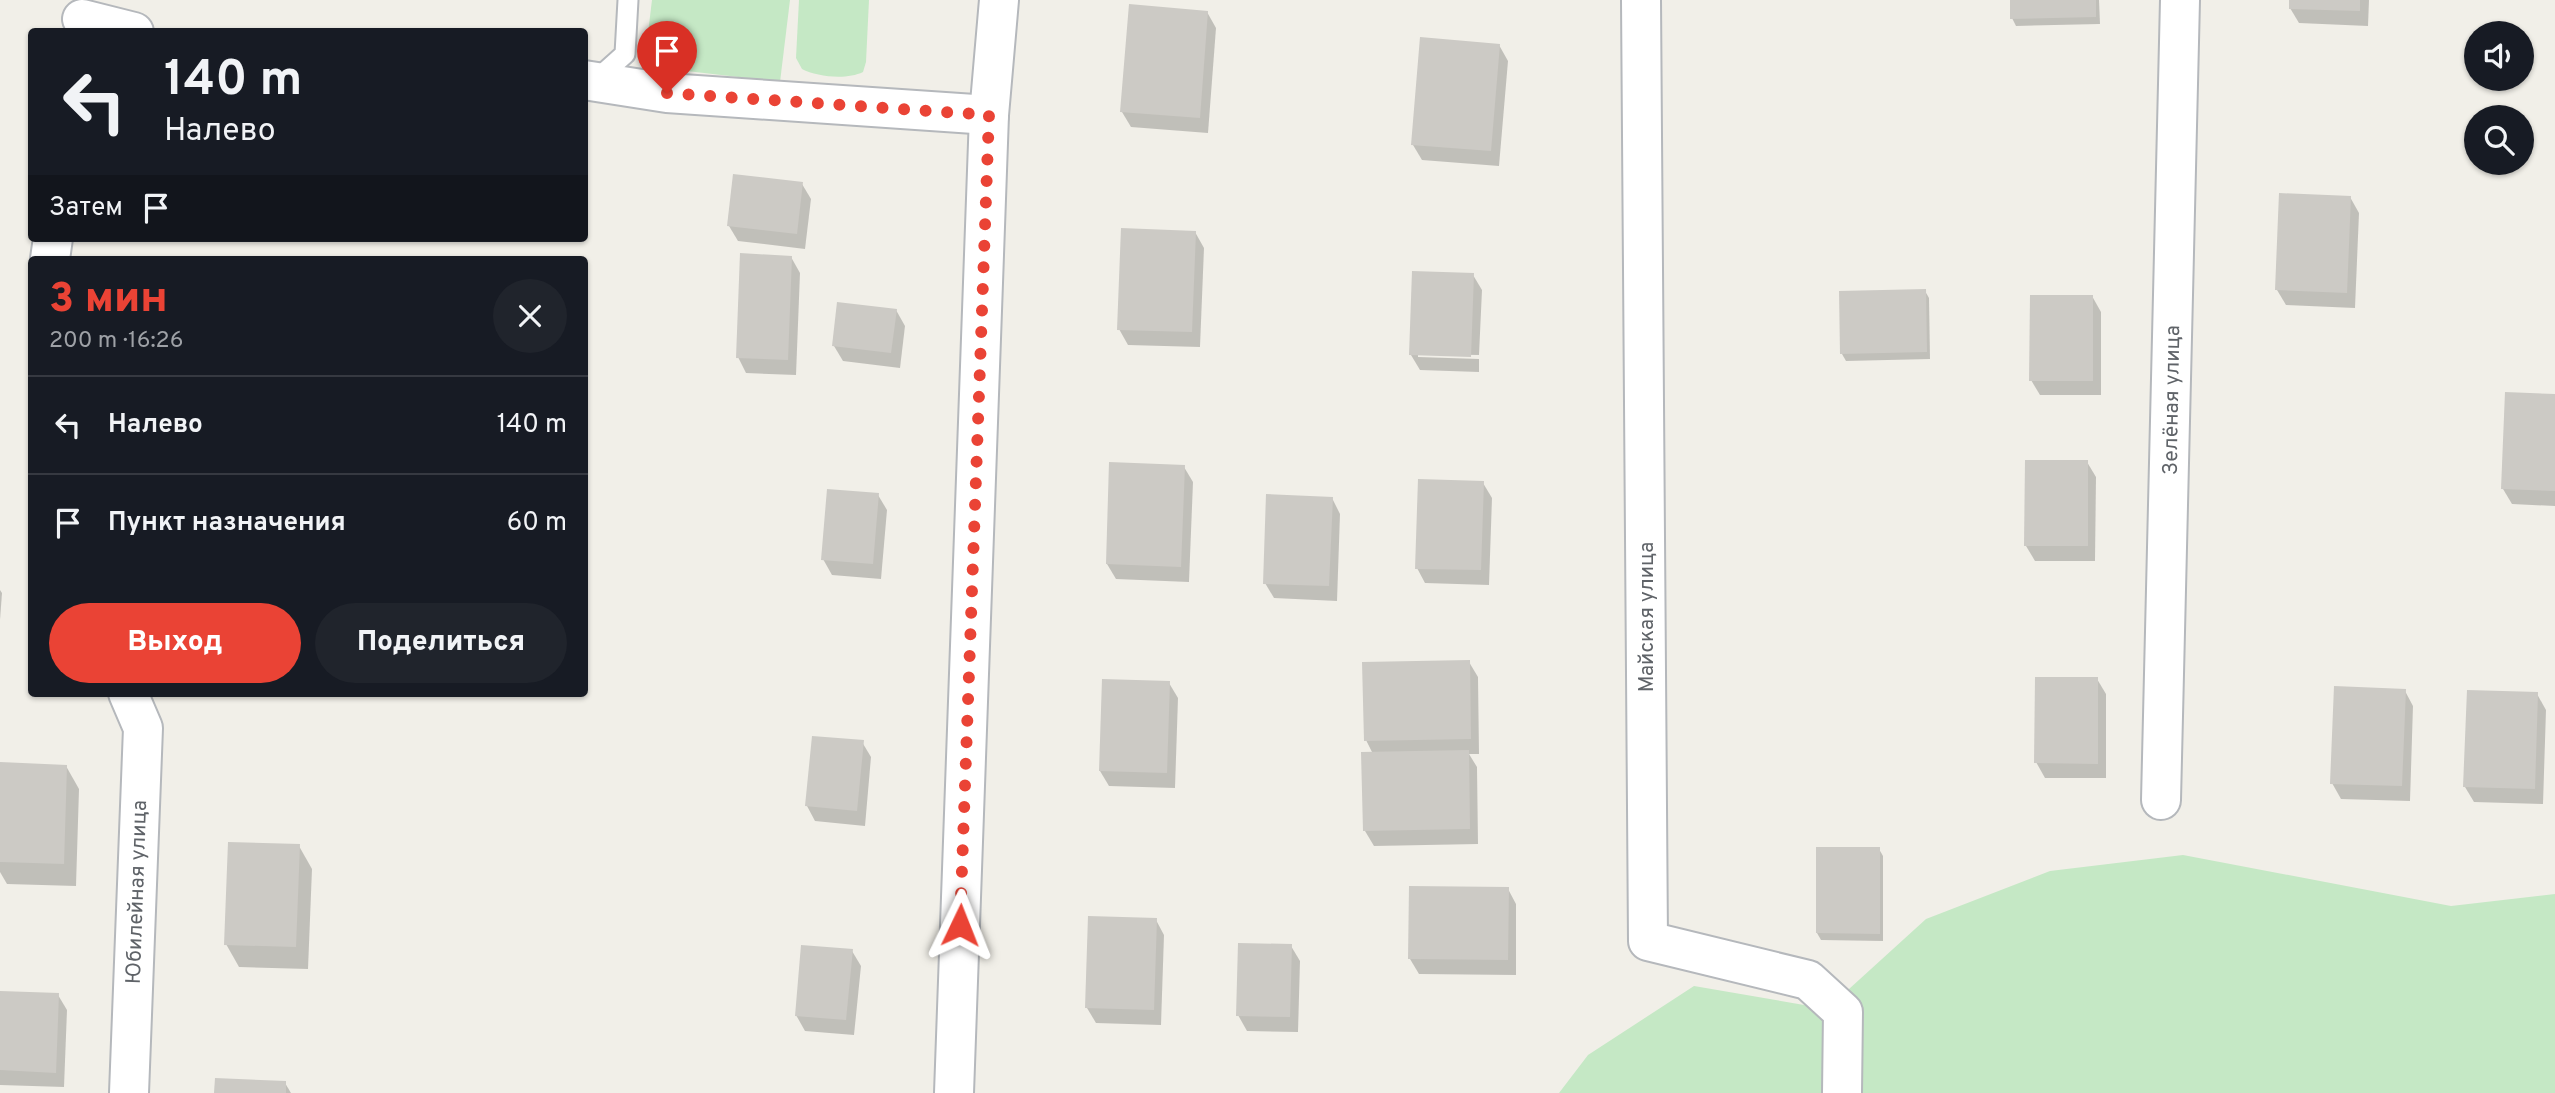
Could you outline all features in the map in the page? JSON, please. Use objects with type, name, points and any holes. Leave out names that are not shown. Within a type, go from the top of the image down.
[{"type":"street","points":[[954,1093],[989,115],[999,0]]},
{"type":"street","name":"Майская улица","points":[[1641,0],[1648,941],[1808,981],[1843,1012],[1842,1093]]},
{"type":"street","name":"Зелёная улица","points":[[2161,800],[2180,0]]},
{"type":"street","points":[[82,17],[120,28]]},
{"type":"street","points":[[590,80],[667,93],[989,115]]},
{"type":"street","name":"Юбилейная улица","points":[[128,1093],[143,728],[130,697]]},
{"type":"lane","points":[[590,80],[625,54],[628,0]]},
{"type":"green space","points":[[652,0],[790,0],[780,82],[644,66]]},
{"type":"green space","points":[[799,0],[869,0],[866,62],[863,72],[849,76],[832,76],[802,69],[796,58]]},
{"type":"green space","points":[[2183,855],[2451,906],[2555,894],[2555,1093],[1559,1093],[1588,1055],[1694,986],[1827,1009],[1926,919],[2050,871]]},
{"type":"building","points":[[2010,0],[2096,0],[2096,17],[2010,19]]},
{"type":"building","points":[[2289,0],[2360,0],[2360,11],[2289,9]]},
{"type":"building","points":[[1129,4],[1208,11],[1200,118],[1120,112]]},
{"type":"building","points":[[1420,37],[1500,44],[1491,151],[1411,145]]},
{"type":"building","points":[[733,174],[803,182],[797,234],[727,226]]},
{"type":"building","points":[[2279,193],[2351,196],[2347,293],[2275,290]]},
{"type":"building","points":[[1121,228],[1196,231],[1192,332],[1117,330]]},
{"type":"building","points":[[740,253],[792,256],[788,360],[736,358]]},
{"type":"building","points":[[1412,271],[1474,273],[1471,357],[1409,355]]},
{"type":"building","points":[[1926,289],[1927,352],[1840,354],[1839,291]]},
{"type":"building","points":[[2030,295],[2093,295],[2093,381],[2029,381]]},
{"type":"building","points":[[837,302],[897,309],[891,353],[832,346]]},
{"type":"building","points":[[2505,392],[2555,394],[2555,491],[2501,489]]},
{"type":"building","points":[[2025,460],[2088,460],[2088,546],[2024,546]]},
{"type":"building","points":[[1109,462],[1185,465],[1181,567],[1106,564]]},
{"type":"building","points":[[1418,479],[1484,481],[1481,570],[1415,569]]},
{"type":"building","points":[[827,489],[879,493],[873,564],[821,560]]},
{"type":"building","points":[[1266,494],[1333,497],[1329,586],[1263,584]]},
{"type":"building","points":[[1470,660],[1471,739],[1364,741],[1362,662]]},
{"type":"building","points":[[2035,677],[2098,677],[2098,764],[2034,763]]},
{"type":"building","points":[[1102,679],[1170,681],[1167,773],[1099,771]]},
{"type":"building","points":[[2334,686],[2406,689],[2402,786],[2330,784]]},
{"type":"building","points":[[2467,690],[2538,692],[2535,789],[2463,787]]},
{"type":"building","points":[[812,736],[864,740],[857,811],[805,806]]},
{"type":"building","points":[[1469,750],[1470,829],[1363,831],[1361,752]]},
{"type":"building","points":[[0,762],[67,765],[64,864],[0,862]]},
{"type":"building","points":[[228,842],[300,844],[296,947],[224,945]]},
{"type":"building","points":[[1816,847],[1880,847],[1880,934],[1816,933]]},
{"type":"building","points":[[1409,886],[1509,887],[1508,960],[1408,959]]},
{"type":"building","points":[[1088,916],[1157,918],[1154,1010],[1085,1008]]},
{"type":"building","points":[[1238,943],[1292,944],[1290,1017],[1236,1016]]},
{"type":"building","points":[[801,945],[853,949],[846,1020],[795,1016]]},
{"type":"building","points":[[0,991],[59,993],[56,1073],[0,1070]]},
{"type":"building","points":[[215,1078],[286,1081],[286,1093],[214,1093]]},
{"type":"route","points":[[667,93],[989,115],[960,925]]}]
